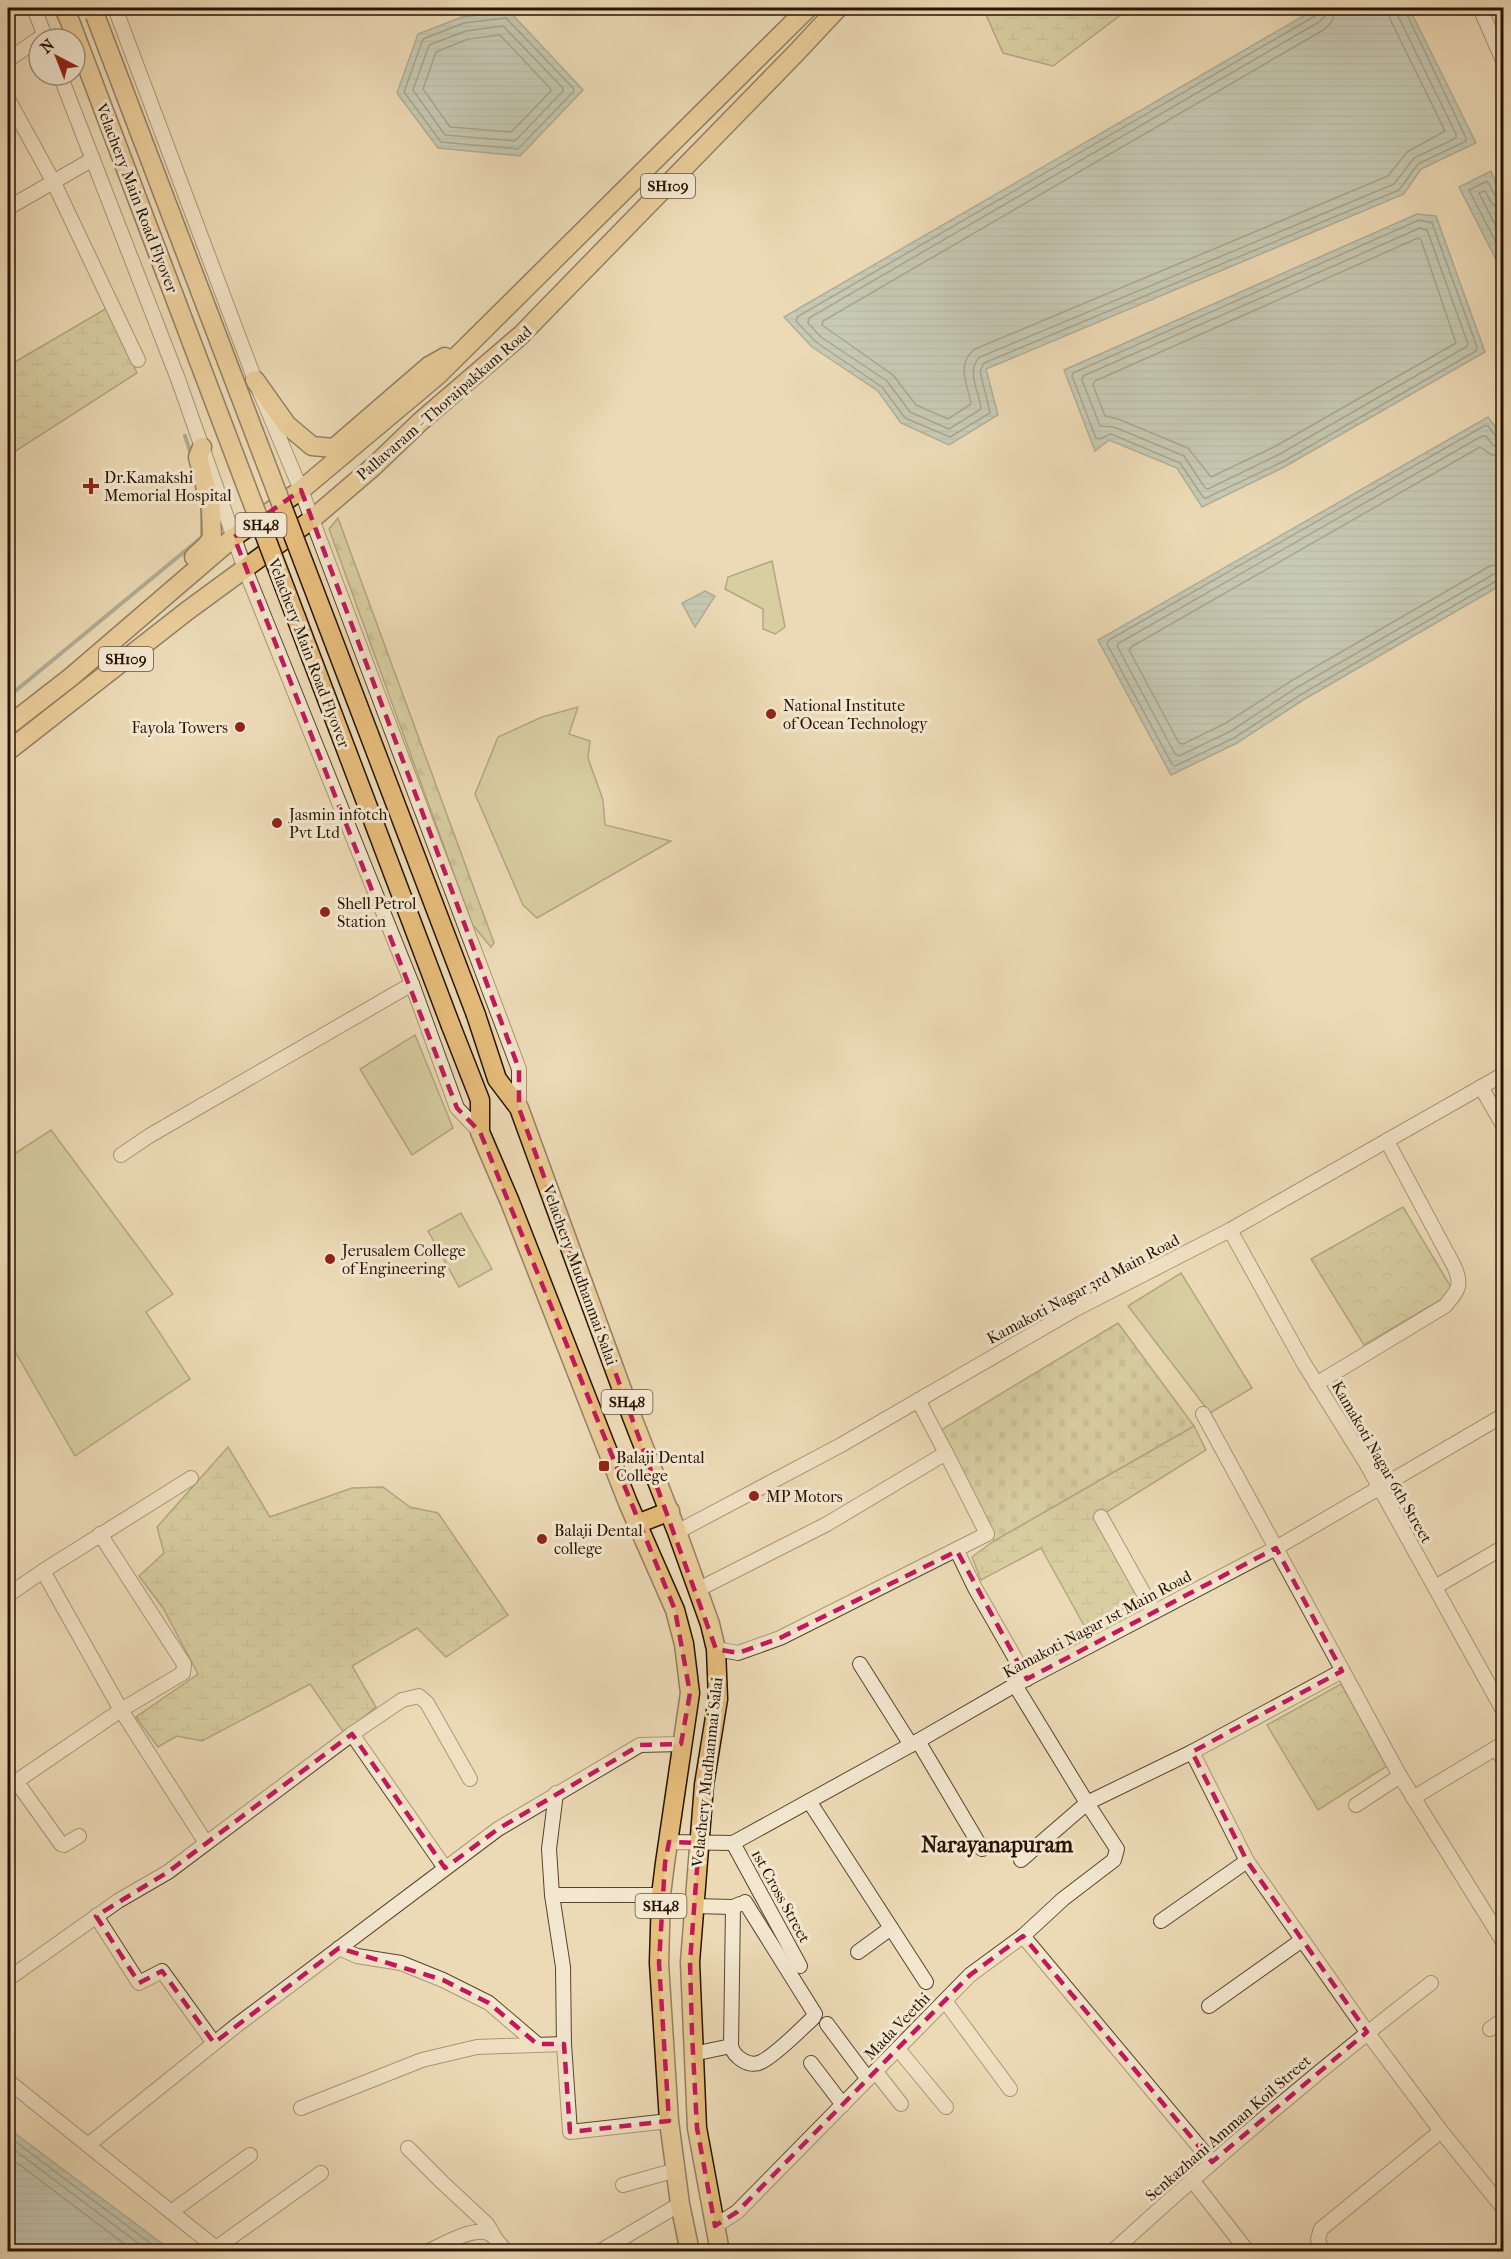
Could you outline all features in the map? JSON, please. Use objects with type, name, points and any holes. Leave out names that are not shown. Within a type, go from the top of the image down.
[{"type":"main road","name":"Pallavaram - Thoraipakkam Road","points":[[8,726],[98,654],[234,537],[301,490],[401,398],[470,343],[808,8]]},
{"type":"main road","name":"Pallavaram - Thoraipakkam Road","points":[[8,751],[187,610],[311,520],[373,467],[421,421],[540,319],[838,8]]},
{"type":"main road","name":"Velachery Main Road Flyover","points":[[93,11],[476,1015],[497,1079],[519,1108]]},
{"type":"main road","name":"Velachery Main Road Flyover","points":[[67,16],[480,1100],[480,1132]]},
{"type":"main road","points":[[255,380],[287,424],[312,446],[334,448],[401,398]]},
{"type":"main road","points":[[98,654],[102,636],[207,545],[212,538],[211,509],[198,457],[202,447]]},
{"type":"main road","name":"Velachery Mudhanmai Salai","points":[[519,1108],[632,1417],[670,1511],[716,1649],[718,1699],[704,1785],[690,1962],[696,2128],[720,2252]]},
{"type":"main road","name":"Velachery Mudhanmai Salai","points":[[480,1132],[510,1202],[637,1524],[675,1610],[684,1644],[690,1693],[661,1895],[659,1963],[669,2121],[680,2204],[690,2252]]},
{"type":"main road","points":[[637,1524],[670,1511]]},
{"type":"street","points":[[34,8],[41,27]]},
{"type":"street","points":[[116,8],[255,380],[301,490],[519,1069],[519,1108]]},
{"type":"street","points":[[1480,8],[1503,63]]},
{"type":"street","points":[[8,60],[27,48]]},
{"type":"street","points":[[65,87],[178,379],[245,569],[412,984],[457,1108],[480,1132]]},
{"type":"street","points":[[8,99],[53,181],[138,360]]},
{"type":"street","points":[[8,208],[93,159]]},
{"type":"street","points":[[121,1155],[149,1136],[412,984]]},
{"type":"street","name":"Kamakoti Nagar 3rd Main Road","points":[[677,1532],[841,1445],[1074,1310],[1230,1230],[1503,1074]]},
{"type":"street","points":[[1480,1087],[1500,1100]]},
{"type":"street","points":[[1503,1089],[1500,1100],[1503,1127]]},
{"type":"street","points":[[1316,1384],[1445,1306],[1458,1290],[1460,1279],[1454,1266],[1386,1141]]},
{"type":"street","name":"Kamakoti Nagar 6th Street","points":[[1230,1230],[1316,1384],[1366,1463],[1503,1712]]},
{"type":"street","points":[[716,1649],[738,1653],[780,1638],[987,1534],[918,1400]]},
{"type":"street","points":[[1203,1414],[1400,1776],[1503,1943]]},
{"type":"street","name":"Kamakoti Nagar 1st Main Road","points":[[669,1842],[733,1843],[1021,1682],[1276,1548],[1503,1415]]},
{"type":"street","points":[[697,1590],[827,1524],[946,1453]]},
{"type":"street","points":[[8,1595],[100,1534],[191,1478]]},
{"type":"street","points":[[1101,1517],[1154,1612]]},
{"type":"street","points":[[79,1836],[64,1845],[58,1842],[12,1784],[185,1669],[100,1534]]},
{"type":"street","points":[[1436,1587],[1503,1546]]},
{"type":"street","points":[[957,1551],[1021,1682],[1088,1803]]},
{"type":"street","points":[[43,1571],[121,1710],[206,1843]]},
{"type":"street","points":[[860,1664],[982,1849]]},
{"type":"street","points":[[1021,1860],[1088,1803],[1192,1752],[1342,1671]]},
{"type":"street","points":[[8,1979],[96,1916],[168,1872],[352,1734],[402,1700],[419,1696],[427,1703],[470,1779]]},
{"type":"street","points":[[352,1734],[445,1868]]},
{"type":"street","points":[[88,2145],[214,2043],[498,1829],[640,1745],[681,1744]]},
{"type":"street","points":[[1413,1798],[1500,1746],[1503,1761]]},
{"type":"street","points":[[1192,1752],[1247,1861],[1367,2032],[1503,2209]]},
{"type":"street","points":[[1356,1805],[1400,1776]]},
{"type":"street","points":[[556,1793],[549,1849],[552,1896],[563,1967],[564,2044],[570,2132],[669,2121]]},
{"type":"street","points":[[809,1801],[926,1982]]},
{"type":"street","name":"Mada Veethi","points":[[715,2226],[737,2212],[970,1975],[1023,1936],[1063,1899],[1114,1860],[1117,1849],[1088,1803]]},
{"type":"street","name":"1st Cross Street","points":[[733,1843],[800,1965]]},
{"type":"street","points":[[1161,1921],[1247,1861]]},
{"type":"street","points":[[694,1906],[739,1904],[760,1893]]},
{"type":"street","points":[[552,1896],[661,1895]]},
{"type":"street","points":[[739,1904],[814,2014],[813,2018],[762,2062],[749,2063],[736,2055],[730,2046],[739,1904]]},
{"type":"street","points":[[96,1916],[140,1983],[162,1971],[214,2043]]},
{"type":"street","points":[[858,1952],[891,1928]]},
{"type":"street","points":[[1023,1936],[1212,2162]]},
{"type":"street","points":[[1209,2006],[1302,1940]]},
{"type":"street","points":[[339,1948],[357,1956],[401,1963],[442,1980],[489,2003],[537,2044]]},
{"type":"street","name":"Senkazhani Amman Koil Street","points":[[1112,2252],[1212,2162],[1367,2032],[1431,1983]]},
{"type":"street","points":[[945,2001],[1010,2089]]},
{"type":"street","points":[[1490,2029],[1503,2019]]},
{"type":"street","points":[[827,2024],[901,2104]]},
{"type":"street","points":[[301,2108],[422,2060],[477,2047],[564,2044]]},
{"type":"street","points":[[693,2054],[730,2046]]},
{"type":"street","points":[[898,2049],[946,2107]]},
{"type":"street","points":[[810,2063],[843,2105]]},
{"type":"street","points":[[8,2081],[218,2250],[321,2173]]},
{"type":"street","points":[[1322,2252],[1318,2240],[1321,2229],[1441,2131]]},
{"type":"street","points":[[408,2148],[487,2224],[502,2246]]},
{"type":"street","points":[[171,2212],[250,2155]]},
{"type":"street","points":[[622,2185],[676,2170]]},
{"type":"street","points":[[1192,2180],[1248,2252]]},
{"type":"street","points":[[599,2252],[680,2204]]},
{"type":"street","points":[[427,2252],[473,2231],[482,2230],[502,2246]]},
{"type":"highlighted area","points":[[301,490],[519,1069],[519,1108],[716,1649],[738,1653],[780,1638],[957,1551],[1027,1679],[1276,1548],[1342,1671],[1192,1752],[1247,1861],[1367,2032],[1212,2162],[1023,1936],[970,1975],[737,2212],[715,2226],[697,2128],[692,2033],[690,1962],[699,1843],[669,1842],[665,1863],[659,1963],[669,2121],[570,2132],[564,2044],[537,2044],[489,2003],[443,1980],[339,1948],[214,2043],[162,1971],[139,1983],[96,1916],[168,1872],[352,1734],[445,1868],[498,1829],[640,1745],[681,1744],[690,1693],[675,1610],[480,1132],[457,1108],[234,537]]},
{"type":"green space","points":[[983,8],[1130,8],[1053,66],[1003,53]]},
{"type":"green space","points":[[107,308],[137,373],[8,456],[8,366]]},
{"type":"green space","points":[[338,518],[494,943],[491,947],[472,924],[329,529]]},
{"type":"green space","points":[[772,561],[785,627],[775,634],[763,629],[763,609],[725,589],[728,577]]},
{"type":"green space","points":[[578,707],[569,734],[590,741],[588,758],[603,800],[605,825],[671,841],[537,918],[523,905],[475,794],[498,737],[542,717]]},
{"type":"green space","points":[[415,1035],[453,1128],[412,1155],[360,1069]]},
{"type":"green space","points":[[51,1130],[173,1294],[146,1312],[190,1379],[75,1456],[8,1339],[8,1158]]},
{"type":"green space","points":[[1403,1207],[1454,1292],[1364,1345],[1311,1259]]},
{"type":"green space","points":[[461,1213],[492,1269],[459,1287],[428,1231]]},
{"type":"green space","points":[[1181,1273],[1252,1388],[1210,1413],[1128,1306]]},
{"type":"green space","points":[[1118,1323],[1194,1426],[994,1541],[941,1430]]},
{"type":"green space","points":[[1194,1426],[1206,1450],[1105,1513],[1149,1595],[1086,1629],[1041,1548],[981,1580],[972,1557],[994,1541]]},
{"type":"green space","points":[[228,1447],[270,1517],[352,1488],[383,1487],[410,1507],[438,1513],[508,1615],[446,1657],[417,1628],[352,1666],[376,1707],[344,1733],[310,1684],[202,1741],[177,1736],[158,1747],[136,1717],[198,1674],[163,1608],[139,1576],[164,1553],[157,1527]]},
{"type":"green space","points":[[1341,1684],[1387,1766],[1318,1810],[1267,1725]]},
{"type":"water","points":[[1317,8],[1409,8],[1476,143],[1421,169],[1404,194],[986,369],[998,415],[949,445],[901,423],[878,391],[812,347],[784,317]]},
{"type":"water","points":[[510,12],[583,90],[520,156],[438,148],[397,93],[418,34],[462,17]]},
{"type":"water","points":[[1491,171],[1503,200],[1503,273],[1459,187]]},
{"type":"water","points":[[1417,214],[1436,216],[1485,352],[1284,467],[1202,507],[1177,468],[1109,440],[1095,451],[1064,370]]},
{"type":"water","points":[[1488,417],[1503,437],[1503,584],[1303,700],[1237,743],[1171,775],[1098,640]]},
{"type":"water","points":[[705,591],[715,596],[695,627],[682,603]]},
{"type":"water","points":[[8,2128],[172,2251],[8,2251]]},
{"type":"waterway","points":[[185,436],[191,454]]},
{"type":"waterway","points":[[8,697],[202,537],[202,511]]},
{"type":"place","name":"Dr.Kamakshi Memorial Hospital","points":[[91,486]]},
{"type":"place","name":"National Institute of Ocean Technology","points":[[771,714]]},
{"type":"place","name":"Fayola Towers","points":[[240,727]]},
{"type":"place","name":"Jasmin infotch Pvt Ltd","points":[[277,823]]},
{"type":"place","name":"Shell Petrol Station","points":[[325,912]]},
{"type":"place","name":"Jerusalem College of Engineering","points":[[330,1259]]},
{"type":"place","name":"Balaji Dental College","points":[[604,1466]]},
{"type":"place","name":"MP Motors","points":[[754,1496]]},
{"type":"place","name":"Balaji Dental college","points":[[542,1539]]},
{"type":"district","name":"Narayanapuram","points":[[997,1845]]}]
